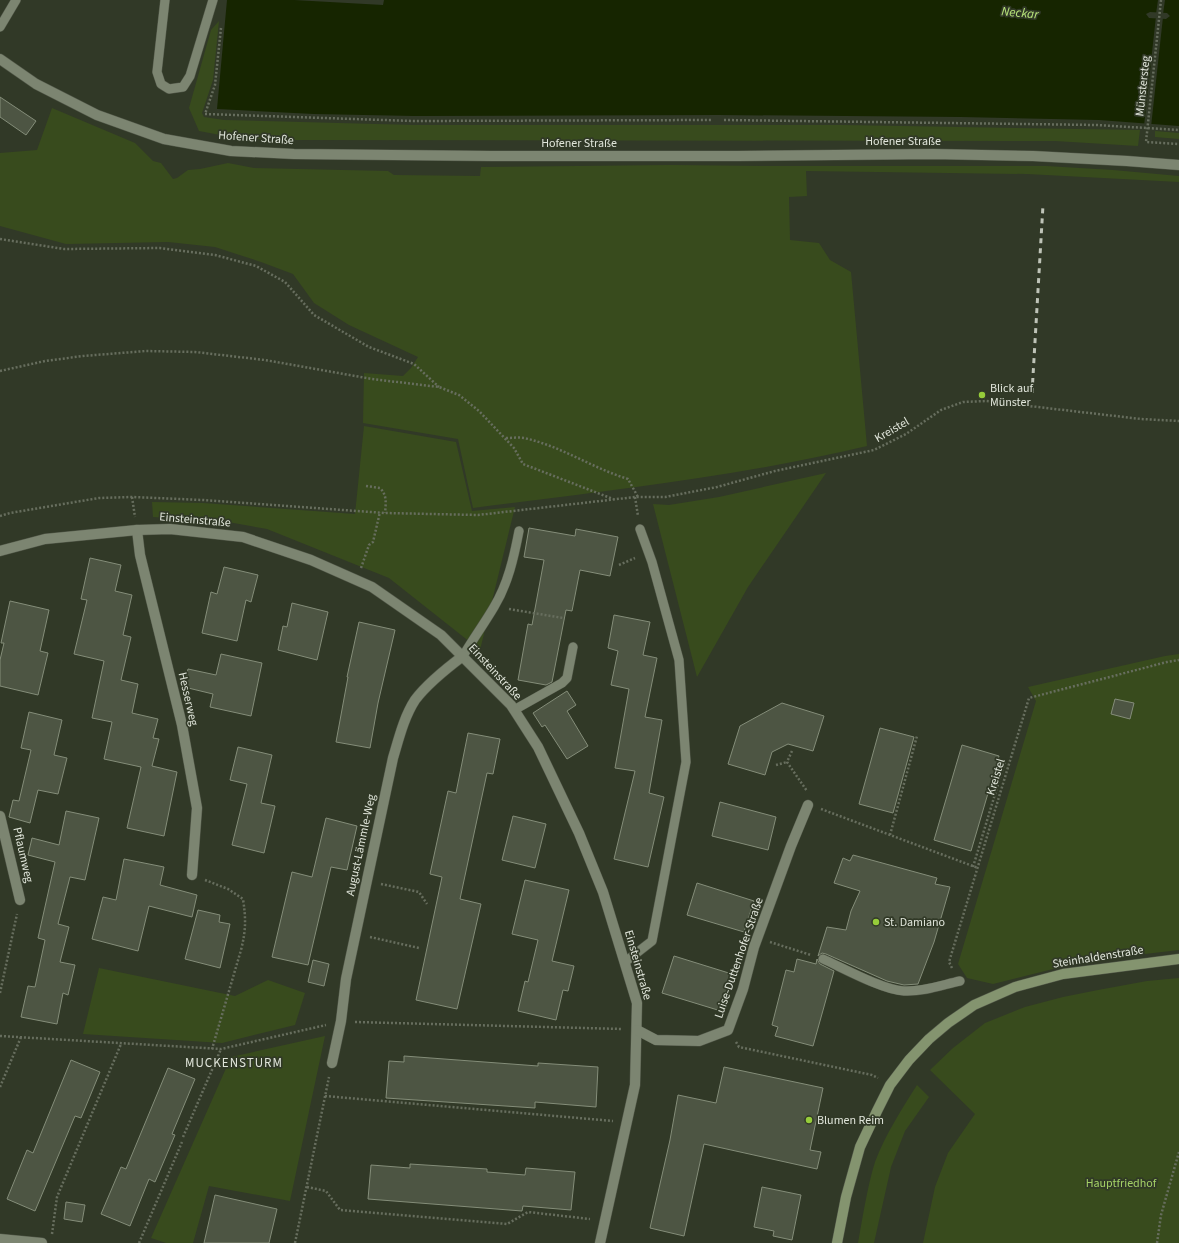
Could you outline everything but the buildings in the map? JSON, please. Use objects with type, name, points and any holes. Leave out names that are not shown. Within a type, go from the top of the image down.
[{"type":"street","name":"Hofener Straße","points":[[0,59],[36,84],[96,115],[164,139],[231,151],[294,154],[491,156],[941,154],[1033,156],[1179,165]]},
{"type":"street","name":"Einsteinstraße","points":[[0,551],[45,539],[137,530],[170,529],[243,538],[310,560],[372,587],[441,635],[511,705],[538,747],[579,833],[603,892],[637,1002],[635,1085],[600,1243]]},
{"type":"street","name":"Hesserweg","points":[[137,530],[140,555],[182,724],[196,808],[192,876]]},
{"type":"street","name":"August-Lämmle-Weg","points":[[332,1063],[341,1021],[346,979],[393,758],[402,726],[416,700],[440,674],[463,656]]},
{"type":"street","name":"Luise-Duttenhofer-Straße","points":[[637,1030],[656,1040],[699,1041],[728,1030],[743,989],[758,938],[809,800]]},
{"type":"street","name":"Pflaumweg","points":[[0,816],[20,900]]},
{"type":"street","name":"Steinhaldenstraße","points":[[837,1243],[846,1197],[860,1147],[890,1085],[909,1060],[929,1039],[948,1023],[974,1005],[1016,987],[1063,974],[1179,959]]},
{"type":"street","points":[[0,1239],[42,1243]]},
{"type":"lane","points":[[0,27],[16,0]]},
{"type":"lane","points":[[165,0],[157,72],[161,84],[169,89],[183,87],[190,76],[213,0]]},
{"type":"lane","points":[[625,962],[652,941],[686,762],[679,660],[652,562],[640,529]]},
{"type":"lane","points":[[463,656],[474,636],[495,606],[512,562],[519,531]]},
{"type":"lane","points":[[514,710],[562,683],[567,678],[573,647]]},
{"type":"lane","points":[[823,959],[882,986],[904,991],[925,989],[960,981]]},
{"type":"path","name":"Münstersteg","points":[[1161,0],[1146,142],[1179,144]]},
{"type":"path","points":[[222,24],[215,85],[205,114],[413,121],[711,120]]},
{"type":"path","points":[[724,120],[1097,125],[1179,130]]},
{"type":"path","points":[[0,238],[64,250],[160,248],[215,255],[256,266],[285,282],[314,315],[369,347],[414,364],[439,387]]},
{"type":"path","points":[[0,372],[45,361],[83,356],[146,351],[195,352],[264,360],[372,379],[439,387],[459,395],[479,411],[514,448],[523,464],[613,500]]},
{"type":"path","name":"Kreistel","points":[[0,516],[99,498],[132,497],[203,500],[385,513],[478,515],[613,500],[636,496],[665,497],[718,488],[775,470],[874,450],[906,434],[941,410],[963,402],[986,401],[1141,419],[1179,421]]},
{"type":"path","points":[[505,438],[523,438],[565,451],[628,479],[636,496],[640,529]]},
{"type":"path","points":[[366,486],[380,488],[384,492],[386,502],[385,513]]},
{"type":"path","points":[[357,581],[369,545],[373,542],[380,512]]},
{"type":"path","points":[[495,606],[563,618]]},
{"type":"path","name":"Kreistel","points":[[960,981],[948,962],[1029,698],[1166,662],[1179,660]]},
{"type":"path","points":[[890,835],[917,736]]},
{"type":"path","points":[[787,762],[792,751]]},
{"type":"path","points":[[973,867],[1005,761]]},
{"type":"path","points":[[787,762],[809,800],[890,835],[978,868]]},
{"type":"path","points":[[776,765],[787,762]]},
{"type":"path","points":[[192,876],[228,889],[244,899],[246,918],[245,934],[212,1049]]},
{"type":"path","points":[[367,881],[419,892],[427,904]]},
{"type":"path","points":[[0,993],[20,900]]},
{"type":"path","points":[[356,934],[419,948]]},
{"type":"path","points":[[758,938],[823,959]]},
{"type":"path","points":[[0,1036],[221,1049],[341,1021],[637,1030]]},
{"type":"path","points":[[728,1030],[739,1046],[872,1075],[890,1085]]},
{"type":"path","points":[[0,1087],[21,1037]]},
{"type":"path","points":[[51,1235],[57,1197],[121,1044]]},
{"type":"path","points":[[183,1137],[221,1049]]},
{"type":"path","points":[[295,1243],[332,1063]]},
{"type":"path","points":[[325,1096],[628,1122]]},
{"type":"path","points":[[139,1243],[182,1142]]},
{"type":"path","points":[[1157,1243],[1161,1215],[1179,1152]]},
{"type":"path","points":[[307,1186],[326,1191],[340,1210],[508,1224],[528,1212],[605,1220]]},
{"type":"green space","points":[[219,21],[213,80],[202,113],[204,117],[224,120],[414,125],[843,125],[1140,130],[1138,146],[1055,141],[279,140],[236,138],[199,131],[189,108],[211,30]]},
{"type":"green space","points":[[52,108],[135,143],[153,161],[161,163],[173,179],[177,178],[188,170],[228,163],[254,168],[388,171],[394,175],[480,176],[481,167],[672,165],[1046,166],[1179,176],[1179,182],[1027,174],[806,171],[807,196],[789,197],[790,240],[819,243],[830,260],[851,272],[867,446],[818,457],[720,475],[473,508],[458,439],[363,423],[364,373],[403,376],[411,368],[418,357],[349,325],[314,303],[293,274],[215,247],[168,242],[66,244],[0,226],[0,153],[37,150]]},
{"type":"green space","points":[[1155,131],[1179,133],[1179,139],[1155,137]]},
{"type":"green space","points":[[364,426],[456,442],[472,511],[515,507],[480,650],[389,578],[267,529],[228,522],[153,517],[152,502],[203,503],[355,514]]},
{"type":"green space","points":[[826,473],[748,587],[697,677],[653,504],[669,505],[719,497]]},
{"type":"green space","points":[[1179,654],[1179,950],[1085,961],[993,984],[967,978],[958,964],[1036,701],[1028,687]]},
{"type":"green space","points":[[99,968],[235,996],[268,980],[305,993],[295,1025],[222,1043],[83,1034]]},
{"type":"green space","name":"Hauptfriedhof","points":[[1179,978],[1179,1243],[923,1243],[935,1187],[948,1153],[975,1114],[930,1070],[953,1048],[985,1023],[1025,1007],[1098,990],[1147,981]]},
{"type":"green space","points":[[325,1036],[290,1201],[209,1186],[193,1243],[166,1243],[151,1238],[231,1057]]},
{"type":"green space","points":[[917,1085],[929,1097],[905,1131],[891,1167],[874,1243],[858,1243],[867,1192],[875,1162],[889,1132]]},
{"type":"water","name":"Neckar","points":[[227,0],[294,0],[383,5],[384,0],[1179,0],[1179,126],[1099,120],[961,117],[718,115],[414,116],[314,114],[217,109]],"holes":[[[1150,12],[1167,13],[1170,16],[1166,19],[1149,18],[1146,14]]]},
{"type":"pier","points":[[1158,0],[1165,0],[1163,14],[1156,14]]},
{"type":"pier","points":[[1156,16],[1163,17],[1151,127],[1147,127],[1144,126]]},
{"type":"railway","points":[[1032,393],[1043,205]]},
{"type":"place","name":"Blick auf Münster","points":[[982,395]]},
{"type":"place","name":"St. Damiano","points":[[876,922]]},
{"type":"place","name":"Blumen Reim","points":[[809,1120]]},
{"type":"district","name":"MUCKENSTURM","points":[[234,1063]]}]
